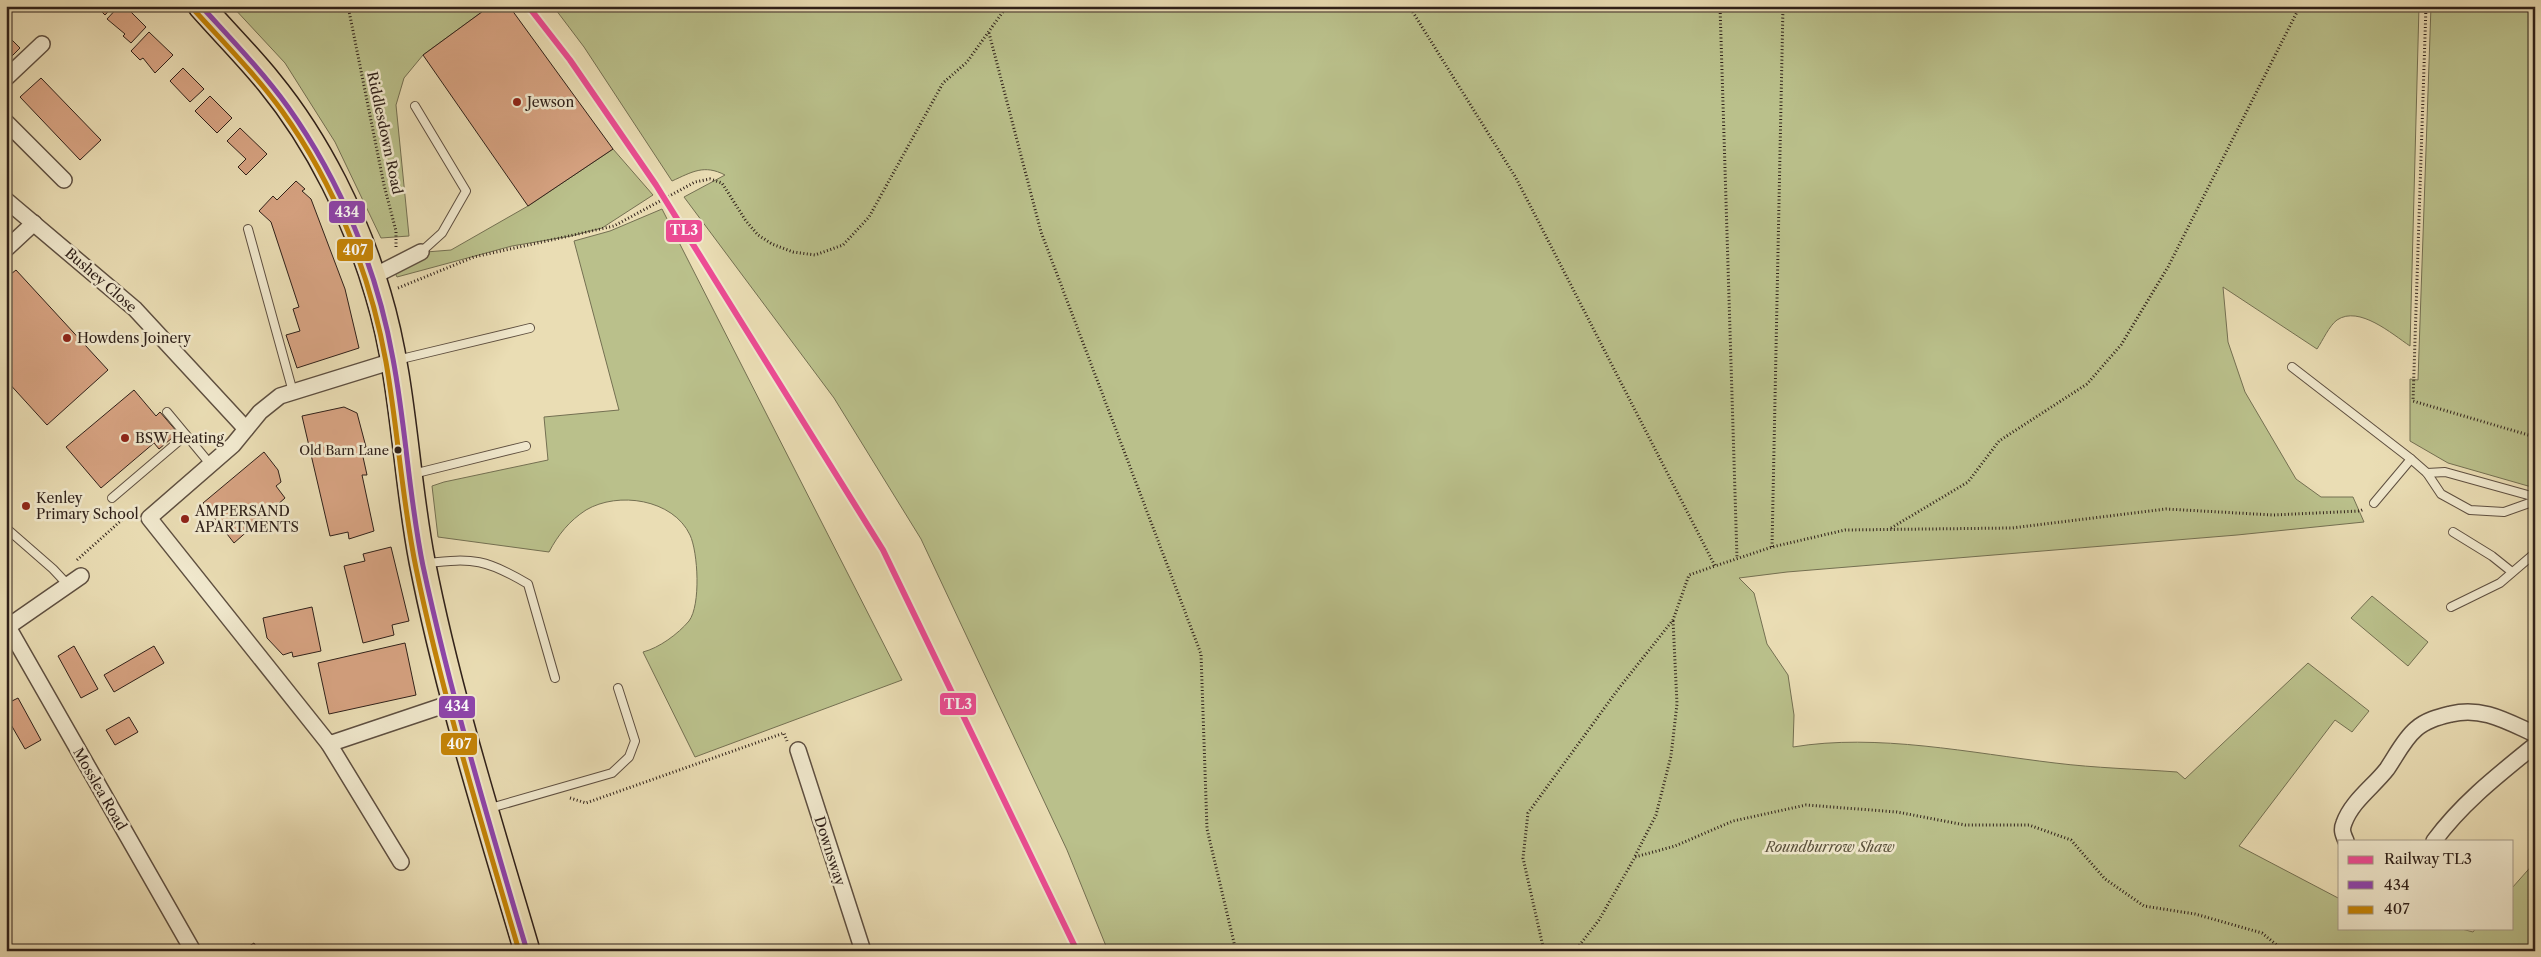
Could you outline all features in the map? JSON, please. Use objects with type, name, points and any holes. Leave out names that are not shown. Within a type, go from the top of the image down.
[{"type":"highway","points":[[201,6],[270,83],[314,146],[348,210],[375,285],[393,361],[422,563],[454,702],[526,951]]},
{"type":"street","points":[[6,78],[42,44]]},
{"type":"street","points":[[6,122],[64,180]]},
{"type":"street","name":"Bushey Close","points":[[6,200],[135,309],[246,429]]},
{"type":"street","points":[[6,249],[34,223]]},
{"type":"street","points":[[375,285],[398,265],[421,252]]},
{"type":"street","points":[[393,361],[293,392],[270,402],[211,465],[150,518],[330,744],[401,862]]},
{"type":"street","points":[[7,628],[81,576]]},
{"type":"street","name":"Mosslea Road","points":[[7,628],[193,951]]},
{"type":"street","points":[[330,744],[454,702]]},
{"type":"street","points":[[2346,840],[2342,832],[2344,822],[2355,803],[2385,771],[2415,729],[2427,721],[2453,713],[2477,711],[2535,734]]},
{"type":"street","points":[[2435,840],[2452,817],[2477,792],[2535,745]]},
{"type":"street","name":"Downsway","points":[[798,750],[863,951]]},
{"type":"lane","points":[[415,106],[466,190],[442,233],[421,252]]},
{"type":"lane","points":[[248,229],[293,392]]},
{"type":"lane","points":[[393,361],[530,328]]},
{"type":"lane","points":[[2292,367],[2411,459],[2426,473],[2441,494],[2470,510],[2504,512],[2535,501]]},
{"type":"lane","points":[[167,412],[211,465]]},
{"type":"lane","points":[[112,498],[186,435]]},
{"type":"lane","points":[[408,475],[526,446]]},
{"type":"lane","points":[[2374,502],[2411,459]]},
{"type":"lane","points":[[2426,473],[2445,472],[2535,497]]},
{"type":"lane","points":[[6,528],[53,569],[68,585]]},
{"type":"lane","points":[[2453,532],[2492,556],[2512,572]]},
{"type":"lane","points":[[2451,607],[2500,583],[2535,553]]},
{"type":"lane","points":[[422,563],[457,560],[484,562],[528,584],[555,678]]},
{"type":"lane","points":[[486,810],[612,773],[628,757],[635,741],[618,688]]},
{"type":"path","name":"Riddlesdown Road","points":[[348,6],[382,176],[396,231],[398,265]]},
{"type":"path","points":[[375,285],[416,282],[474,258],[614,226],[695,182],[710,178],[722,184],[746,221],[758,235],[772,244],[794,252],[815,255],[843,245],[869,217],[943,83],[966,62],[1007,6]]},
{"type":"path","points":[[1409,6],[1516,178],[1715,566]]},
{"type":"path","points":[[1720,6],[1736,558]]},
{"type":"path","points":[[1772,547],[1783,6]]},
{"type":"path","points":[[1891,528],[1968,482],[1999,440],[2087,384],[2120,345],[2168,267],[2300,6]]},
{"type":"path","points":[[2426,6],[2413,401],[2535,437]]},
{"type":"path","points":[[989,33],[1041,232],[1201,654],[1207,829],[1236,951]]},
{"type":"path","points":[[1544,951],[1523,858],[1528,813],[1619,688],[1673,620],[1689,575],[1772,547],[1845,530],[2012,528],[2166,509],[2273,516],[2360,511],[2374,502]]},
{"type":"path","points":[[75,562],[137,507]]},
{"type":"path","points":[[1575,951],[1599,920],[1635,857],[1656,815],[1671,756],[1677,704],[1673,620]]},
{"type":"path","points":[[560,801],[570,798],[586,803],[784,733],[786,740],[798,750]]},
{"type":"path","points":[[1635,857],[1675,846],[1733,821],[1806,805],[1897,812],[1965,825],[2029,825],[2071,840],[2105,879],[2144,906],[2196,914],[2262,933],[2284,951]]},
{"type":"green space","points":[[232,6],[490,6],[423,55],[404,78],[396,105],[409,236],[381,238],[335,142],[285,63]]},
{"type":"green space","name":"Roundburrow Shaw","points":[[553,6],[2419,6],[2410,346],[2365,318],[2346,316],[2334,323],[2317,349],[2223,287],[2228,342],[2245,392],[2296,479],[2321,497],[2353,497],[2364,522],[2237,535],[1787,572],[1739,578],[1754,593],[1767,644],[1788,675],[1794,715],[1793,747],[1825,743],[1891,743],[2070,765],[2177,772],[2185,779],[2308,663],[2369,711],[2352,732],[2335,720],[2239,846],[2338,898],[2338,930],[2466,930],[2473,932],[2474,930],[2514,930],[2514,886],[2535,862],[2535,951],[1108,951],[1067,850],[921,539],[834,398],[684,197],[725,175],[711,170],[698,170],[672,181],[584,47]]},
{"type":"green space","points":[[2431,6],[2535,6],[2535,488],[2448,463],[2410,441],[2410,379],[2418,380]]},
{"type":"green space","points":[[613,149],[653,195],[602,228],[571,236],[512,246],[397,277],[395,273],[426,252],[451,250],[528,206]]},
{"type":"green space","points":[[662,209],[902,680],[695,757],[643,652],[662,644],[674,635],[689,621],[693,613],[697,591],[695,553],[690,535],[682,523],[671,513],[658,506],[628,500],[599,504],[586,510],[564,529],[549,552],[438,537],[432,486],[548,460],[544,417],[619,410],[574,241],[610,231]]},
{"type":"green space","points":[[2372,596],[2428,642],[2408,666],[2351,618]]},
{"type":"building","points":[[101,6],[113,6],[105,15],[99,9]]},
{"type":"building","points":[[119,6],[125,6],[146,27],[131,43],[123,36],[125,34],[107,19]]},
{"type":"building","name":"Jewson","points":[[490,6],[509,6],[613,149],[528,206],[423,55]]},
{"type":"building","points":[[149,32],[173,55],[155,73],[143,58],[140,60],[131,51]]},
{"type":"building","points":[[6,34],[20,48],[6,62]]},
{"type":"building","points":[[183,68],[204,89],[190,102],[170,81]]},
{"type":"building","points":[[41,78],[101,140],[80,160],[20,97]]},
{"type":"building","points":[[210,96],[232,118],[217,133],[195,111]]},
{"type":"building","points":[[240,128],[267,154],[246,175],[238,167],[246,159],[227,141]]},
{"type":"building","points":[[296,181],[305,189],[302,191],[311,199],[345,289],[359,348],[297,368],[286,335],[300,331],[293,309],[299,307],[271,222],[259,211],[273,196],[277,200]]},
{"type":"building","points":[[16,270],[108,370],[47,425],[6,380],[6,278]]},
{"type":"building","name":"BSW Heating","points":[[134,390],[156,416],[160,412],[178,433],[159,449],[154,443],[101,488],[66,447]]},
{"type":"building","points":[[344,407],[357,413],[366,447],[361,448],[367,475],[362,475],[374,531],[349,539],[348,532],[330,536],[302,416]]},
{"type":"building","points":[[264,452],[278,470],[281,482],[276,486],[285,498],[234,543],[203,503]]},
{"type":"building","points":[[391,547],[409,621],[392,625],[394,635],[363,643],[344,566],[365,561],[363,554]]},
{"type":"building","points":[[312,607],[321,651],[293,657],[292,652],[283,655],[267,638],[263,618]]},
{"type":"building","points":[[405,643],[416,695],[329,714],[318,663]]},
{"type":"building","points":[[74,646],[98,689],[81,698],[58,656]]},
{"type":"building","points":[[154,646],[164,663],[114,692],[104,675]]},
{"type":"building","points":[[18,698],[41,740],[25,749],[6,716],[6,704]]},
{"type":"building","points":[[129,717],[138,732],[115,745],[106,730]]},
{"type":"building","points":[[254,943],[259,951],[241,951]]},
{"type":"rail line","name":"TL3","points":[[528,6],[570,60],[656,185],[883,550],[1077,951]]},
{"type":"transit line","name":"434","points":[[201,6],[246,55],[288,107],[325,165],[367,259],[386,325],[393,359],[418,540],[434,615],[471,759],[527,951]]},
{"type":"transit line","name":"407","points":[[195,11],[262,85],[301,139],[334,199],[360,263],[379,329],[386,362],[411,542],[438,665],[519,951]]},
{"type":"place","name":"Jewson","points":[[517,102]]},
{"type":"place","name":"Howdens Joinery","points":[[67,338]]},
{"type":"place","name":"BSW Heating","points":[[125,438]]},
{"type":"place","name":"Old Barn Lane","points":[[398,450]]},
{"type":"place","name":"Kenley Primary School","points":[[26,506]]},
{"type":"place","name":"AMPERSAND APARTMENTS","points":[[185,519]]}]
